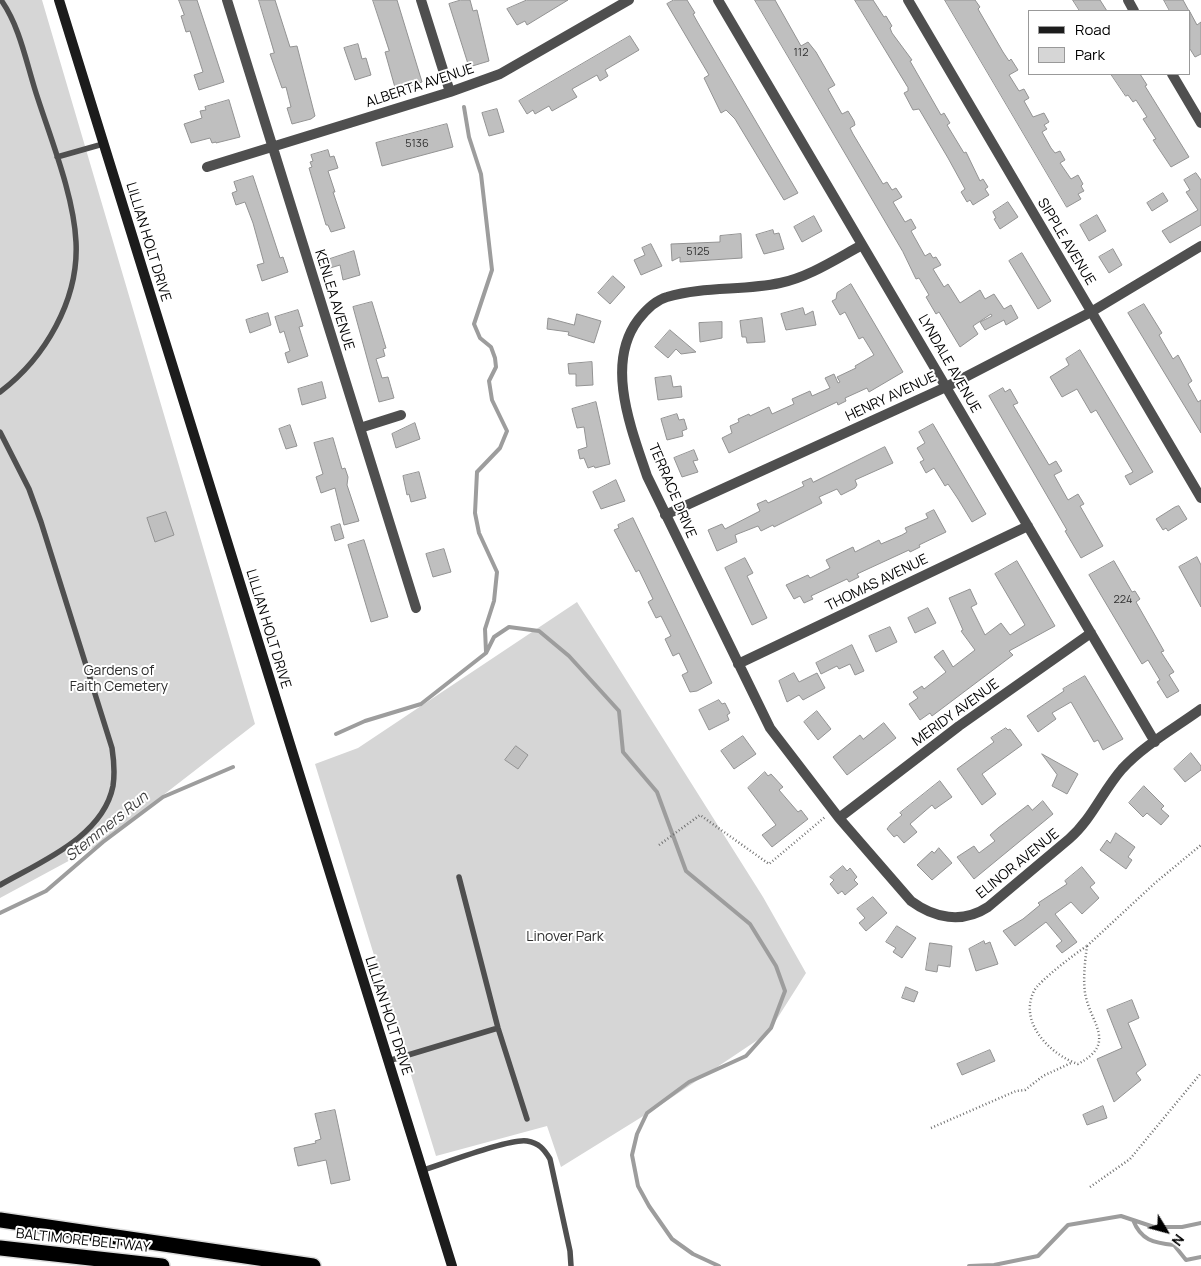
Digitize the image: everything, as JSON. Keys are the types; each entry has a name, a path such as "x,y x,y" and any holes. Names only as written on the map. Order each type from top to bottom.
{"highway":[{"path":"0,1220 313,1266"},
{"name":"BALTIMORE BELTWAY","path":"0,1248 162,1266"}],"main road":[{"name":"LILLIAN HOLT DRIVE","path":"58,0 452,1266"}],"street":[{"name":"KENLEA AVENUE","path":"227,0 416,608"},
{"path":"421,0 450,92"},
{"name":"ALBERTA AVENUE","path":"207,167 450,92 500,74 629,0"},
{"name":"LYNDALE AVENUE","path":"718,0 1155,742"},
{"name":"SIPPLE AVENUE","path":"908,0 1201,498"},
{"path":"1173,75 1201,123"},
{"name":"TERRACE DRIVE","path":"836,814 770,728 665,516 647,476 633,436 626,404 622,360 627,335 648,309 664,297 693,292 781,283 814,270 862,245"},
{"name":"HENRY AVENUE","path":"665,516 946,387 1091,312 1201,246"},
{"path":"360,428 401,415"},
{"name":"THOMAS AVENUE","path":"738,664 1028,526"},
{"name":"MERIDY AVENUE","path":"836,814 1091,633"},
{"name":"ELINOR AVENUE","path":"836,814 911,901 925,911 940,916 950,918 970,916 988,908 1083,828 1121,770 1138,752 1201,709"}],"lane":[{"path":"0,392 13,382 41,352 54,330 75,271 76,243 73,219 57,157 15,27 1,0"},
{"path":"57,157 103,144"},
{"path":"0,432 28,489 55,565 112,748 115,770 112,788 106,805 87,831 65,848 0,885"},
{"path":"459,876 498,1028 527,1119"},
{"path":"388,1061 498,1028"},
{"path":"423,1170 516,1140 537,1144 543,1148 550,1159 570,1251 571,1266"}],"path":[{"path":"659,845 700,816 769,864 836,814"},
{"path":"1086,946 1086,994 1096,1019 1098,1049 1090,1058 1078,1064 1055,1054 1034,1028 1031,1016 1034,989 1073,954 1086,946 1201,844"},
{"path":"931,1128 1016,1091 1025,1090 1043,1076 1072,1062"},
{"path":"1090,1186 1130,1159 1201,1073"}],"green space":[{"name":"Gardens of Faith Cemetery","path":"0,0 42,0 255,724 100,844 0,898"},
{"name":"Linover Park","path":"577,602 763,897 806,973 768,1033 653,1110 561,1167 547,1126 436,1156 315,764 358,748"}],"building":[{"path":"179,0 197,0 224,82 199,90 194,75 203,72 190,31 186,32 181,16 184,15"},
{"path":"259,0 275,0 290,47 297,46 315,116 311,119 292,124 287,108 291,107 286,87 282,88 270,54 274,53"},
{"path":"373,0 397,0 422,82 396,91 385,52 389,51"},
{"path":"461,0 470,0 473,11 477,10 489,61 469,67 449,4"},
{"path":"527,0 568,0 527,25 525,21 517,25 507,9"},
{"path":"674,0 687,0 695,13 693,14 698,23 798,193 784,200 735,119 726,110 721,113 704,78 709,75 667,4"},
{"path":"755,0 775,0 801,46 808,42 816,52 835,85 828,89 842,114 848,111 854,121 855,125 850,128 853,134 883,184 887,182 892,190 896,188 902,197 893,202 905,222 911,219 916,228 911,231 925,256 930,253 933,258 936,257 941,265 933,269 944,287 948,284 960,303 980,290 985,299 994,294 1004,309 1011,305 1018,318 1006,325 1004,320 985,330 980,322 992,316 991,314 973,326 978,334 960,347 939,312 936,314 926,297 929,295 919,278 916,279 903,252"},
{"path":"855,0 873,0 884,17 886,16 892,26 890,28 892,33 912,60 910,61 941,115 944,113 950,123 947,125 964,153 966,152 980,181 983,179 988,187 985,189 989,195 973,205 970,200 967,202 961,192 965,189 948,158 919,109 913,110 904,93 908,91 908,88"},
{"path":"945,0 975,0 980,7 978,9 1003,52 1009,61 1011,59 1018,70 1009,75 1019,91 1024,89 1029,98 1024,101 1033,117 1044,113 1049,122 1044,125 1047,129 1042,132 1051,148 1055,153 1060,151 1065,160 1060,163 1071,179 1078,175 1083,184 1081,186 1084,191 1078,194 1081,199 1067,207"},
{"path":"1073,0 1100,0 1106,10 1079,10"},
{"path":"1164,0 1183,0 1188,10 1169,10"},
{"path":"1191,14 1197,25 1201,22 1201,54 1195,57 1191,51"},
{"path":"630,36 639,50 605,70 608,76 600,81 597,75 572,89 577,97 552,111 549,106 535,114 533,110 527,114 519,101"},
{"path":"358,44 362,59 366,58 371,75 355,80 344,48"},
{"path":"1112,75 1141,75 1147,85 1145,86 1189,157 1171,167 1153,140 1156,139 1143,119 1147,117 1136,100 1133,102 1128,95 1126,96"},
{"path":"229,100 240,137 216,143 212,143 210,138 191,143 184,124 202,118 200,111 206,110 205,107"},
{"path":"497,109 504,132 489,136 482,113"},
{"path":"447,124 453,147 382,166 376,143"},
{"path":"328,150 330,157 334,156 338,168 328,171 345,228 331,232 328,225 326,225 309,168 312,167 310,162 313,161 311,155"},
{"path":"1196,173 1201,180 1201,225 1170,243 1162,231 1198,210 1186,192 1190,190 1184,180"},
{"path":"253,176 280,258 283,257 288,272 262,281 257,265 264,263 253,223 245,202 236,205 232,193 237,191 234,182"},
{"path":"1163,193 1168,201 1152,211 1147,203"},
{"path":"1008,202 1018,217 1000,229 994,219 996,218 993,212"},
{"path":"1097,215 1106,231 1089,241 1080,225"},
{"path":"814,216 822,231 802,242 794,227"},
{"path":"773,230 774,234 779,233 784,249 764,254 756,235"},
{"path":"741,234 742,258 680,262 680,257 672,261 671,244 720,242 720,236"},
{"path":"651,244 662,266 641,275 634,260 645,255 642,248"},
{"path":"1113,249 1122,265 1109,273 1099,257"},
{"path":"354,251 360,275 343,280 340,265 330,268 327,260"},
{"path":"1022,253 1051,301 1038,309 1009,261"},
{"path":"613,276 625,287 610,304 598,293"},
{"path":"851,284 903,372 869,392 867,388 845,398 846,401 838,405 837,402 729,453 722,438 732,433 730,426 739,422 738,419 749,414 750,416 769,407 772,414 794,404 792,399 810,391 812,396 830,388 825,378 834,374 838,383 840,382 837,377 856,368 855,366 874,355 863,337 859,339 845,312 840,315 832,301 836,299 837,293"},
{"path":"372,302 386,348 383,349 385,356 376,359 382,378 388,377 394,398 379,402 353,307"},
{"path":"1144,304 1162,333 1159,335 1173,359 1178,355 1192,381 1188,384 1198,402 1201,400 1201,433 1128,313"},
{"path":"803,308 805,315 813,311 816,325 786,330 781,314"},
{"path":"298,310 303,326 299,327 308,356 288,363 285,353 290,351 284,331 280,333 275,317"},
{"path":"268,313 271,325 250,333 246,320"},
{"path":"577,314 601,321 594,343 568,335 569,332 547,329 548,318 574,325"},
{"path":"762,318 765,342 747,343 746,337 742,337 740,321"},
{"path":"722,322 722,338 700,342 699,323"},
{"path":"670,330 696,352 681,354 676,349 668,358 655,347"},
{"path":"1080,350 1153,472 1130,485 1125,476 1133,472 1096,410 1091,413 1077,389 1062,397 1050,377 1069,365 1066,359"},
{"path":"592,362 593,385 576,386 576,374 569,374 568,364"},
{"path":"671,376 673,387 681,386 682,397 658,400 655,378"},
{"path":"322,382 326,398 302,405 298,389"},
{"path":"1003,388 1005,392 1010,389 1018,403 1013,405 1049,465 1056,461 1062,471 1054,475 1068,500 1078,494 1084,504 1080,506 1103,546 1081,558 1065,531 1067,530 989,396"},
{"path":"596,402 610,464 588,468 584,458 580,459 578,450 587,447 584,427 577,428 572,409"},
{"path":"677,414 679,420 684,419 687,429 682,431 683,436 667,440 661,419"},
{"path":"415,423 420,439 396,448 392,434"},
{"path":"933,424 986,514 972,522 948,484 945,486 934,468 926,473 920,462 924,460 917,448 925,443 919,432"},
{"path":"290,425 297,446 286,449 279,429"},
{"path":"333,438 342,469 345,468 348,477 347,485 359,521 344,525 335,488 321,493 316,477 323,474 314,443"},
{"path":"885,447 893,463 855,480 857,485 855,488 841,495 837,489 819,497 822,503 774,527 773,525 761,531 758,526 735,535 737,542 717,551 708,530 722,524 725,529 760,511 757,504 766,500 768,503 804,486 802,482 811,478 813,482"},
{"path":"694,450 698,460 693,461 698,472 682,477 674,458"},
{"path":"419,472 426,498 411,502 409,494 407,495 403,476"},
{"path":"616,480 625,501 601,509 593,492"},
{"path":"1179,506 1187,519 1168,531 1166,528 1163,530 1156,519"},
{"path":"934,510 946,532 919,545 920,547 910,552 909,550 857,574 859,577 849,582 847,579 811,596 813,599 804,603 800,596 794,599 786,585 808,575 810,578 830,568 826,560 853,547 855,552 879,540 881,544 902,535 907,532 905,528 928,518 926,514"},
{"path":"166,512 174,535 155,542 147,518"},
{"path":"633,518 712,683 697,691 690,692 682,675 688,672 679,653 673,656 665,639 671,636 661,616 656,618 648,602 653,599 639,570 636,572 614,530 619,528 618,525"},
{"path":"340,524 344,538 335,541 331,527"},
{"path":"364,540 388,617 371,622 348,545"},
{"path":"444,549 451,572 433,577 426,554"},
{"path":"1197,557 1201,565 1201,607 1179,567"},
{"path":"745,558 753,573 747,576 767,618 752,625 725,568"},
{"path":"1017,561 1055,626 1009,651 1013,655 932,716 930,713 920,720 909,704 918,698 913,692 922,686 924,689 946,672 934,657 943,650 953,667 975,650 961,631 963,630 949,598 970,589 977,604 971,607 985,635 1001,623 1010,635 1025,625 995,574"},
{"path":"1114,561 1132,592 1135,591 1140,599 1136,602 1164,651 1161,652 1174,672 1169,675 1179,691 1167,698 1157,682 1160,680 1148,660 1142,664 1089,575"},
{"path":"928,608 936,623 915,633 908,618"},
{"path":"890,627 897,642 876,652 869,636"},
{"path":"852,645 864,671 855,675 850,664 839,669 837,666 821,674 816,663"},
{"path":"794,673 799,682 817,673 825,688 803,700 799,695 787,702 779,681"},
{"path":"1085,676 1123,739 1103,750 1098,740 1094,742 1071,702 1052,713 1056,719 1038,732 1027,716 1064,691 1063,689"},
{"path":"719,700 722,704 725,703 730,713 727,715 729,720 709,730 699,710"},
{"path":"817,711 831,729 818,740 804,722"},
{"path":"884,723 896,738 847,775 833,757 860,735 863,739"},
{"path":"1006,728 1010,729 1022,745 982,774 996,794 982,805 957,769 994,742 991,738"},
{"path":"743,736 756,754 734,769 721,751"},
{"path":"516,746 528,755 518,769 505,760"},
{"path":"1191,753 1201,766 1201,770 1185,782 1174,769"},
{"path":"1042,754 1078,774 1067,794 1052,786 1057,775"},
{"path":"765,772 768,776 771,774 783,787 779,790 798,812 801,810 808,819 772,847 762,835 776,825 748,788"},
{"path":"940,781 952,797 935,809 932,805 910,824 917,832 904,843 897,835 894,837 887,829 890,825 902,815 900,813"},
{"path":"1144,786 1164,806 1161,809 1169,816 1161,825 1147,813 1143,817 1129,803"},
{"path":"1043,801 1053,814 974,879 957,857 974,846 979,853 995,841 990,835 998,828 1028,805 1032,810"},
{"path":"1116,833 1135,847 1128,857 1132,860 1126,869 1100,850 1107,840 1110,843"},
{"path":"939,848 952,863 932,880 917,865 932,851 934,853"},
{"path":"843,866 847,871 850,868 857,877 854,880 858,884 845,895 842,891 838,894 830,884 834,880 830,877"},
{"path":"1082,867 1095,883 1090,887 1099,898 1082,914 1071,902 1055,914 1077,942 1062,953 1056,946 1062,941 1046,922 1015,946 1003,931 1023,919 1040,905 1038,903 1067,884 1065,881"},
{"path":"873,897 887,913 866,931 859,923 865,918 857,909"},
{"path":"897,926 916,938 902,958 893,952 896,948 886,942"},
{"path":"984,941 985,944 990,942 998,964 976,971 969,949"},
{"path":"930,943 952,946 950,967 938,965 937,972 926,970"},
{"path":"906,987 918,992 914,1002 902,998"},
{"path":"1132,1000 1139,1018 1128,1023 1146,1065 1136,1073 1141,1080 1114,1102 1097,1059 1122,1048 1107,1010"},
{"path":"990,1050 995,1061 962,1075 957,1064"},
{"path":"1103,1106 1107,1118 1087,1125 1083,1115"},
{"path":"335,1110 350,1180 331,1184 326,1160 298,1166 294,1148 316,1143 315,1141 321,1139 315,1114"}],"waterway":[{"path":"464,107 469,137 481,174 492,270 474,324 480,338 491,347 495,358 496,367 489,381 492,400 507,431 500,448 477,472 475,513 479,533 497,572 494,601 485,629 486,652"},
{"name":"Stemmers Run","path":"336,734 365,721 421,704 486,653 494,637 509,627 539,631 569,656 619,711 623,752 657,792 686,871 750,924 776,966 785,991 771,1028 746,1056 689,1082 647,1113 637,1134 632,1155 638,1186 649,1206 672,1239 693,1254 719,1266"},
{"name":"Stemmers Run","path":"0,913 46,891 103,842 163,797 233,767"},
{"name":"Stemmers Run","path":"969,1266 994,1265 1038,1256 1068,1225 1121,1216 1154,1227 1182,1227 1201,1223"},
{"path":"1133,1220 1144,1236 1160,1243 1174,1245 1186,1260 1201,1257"}]}
